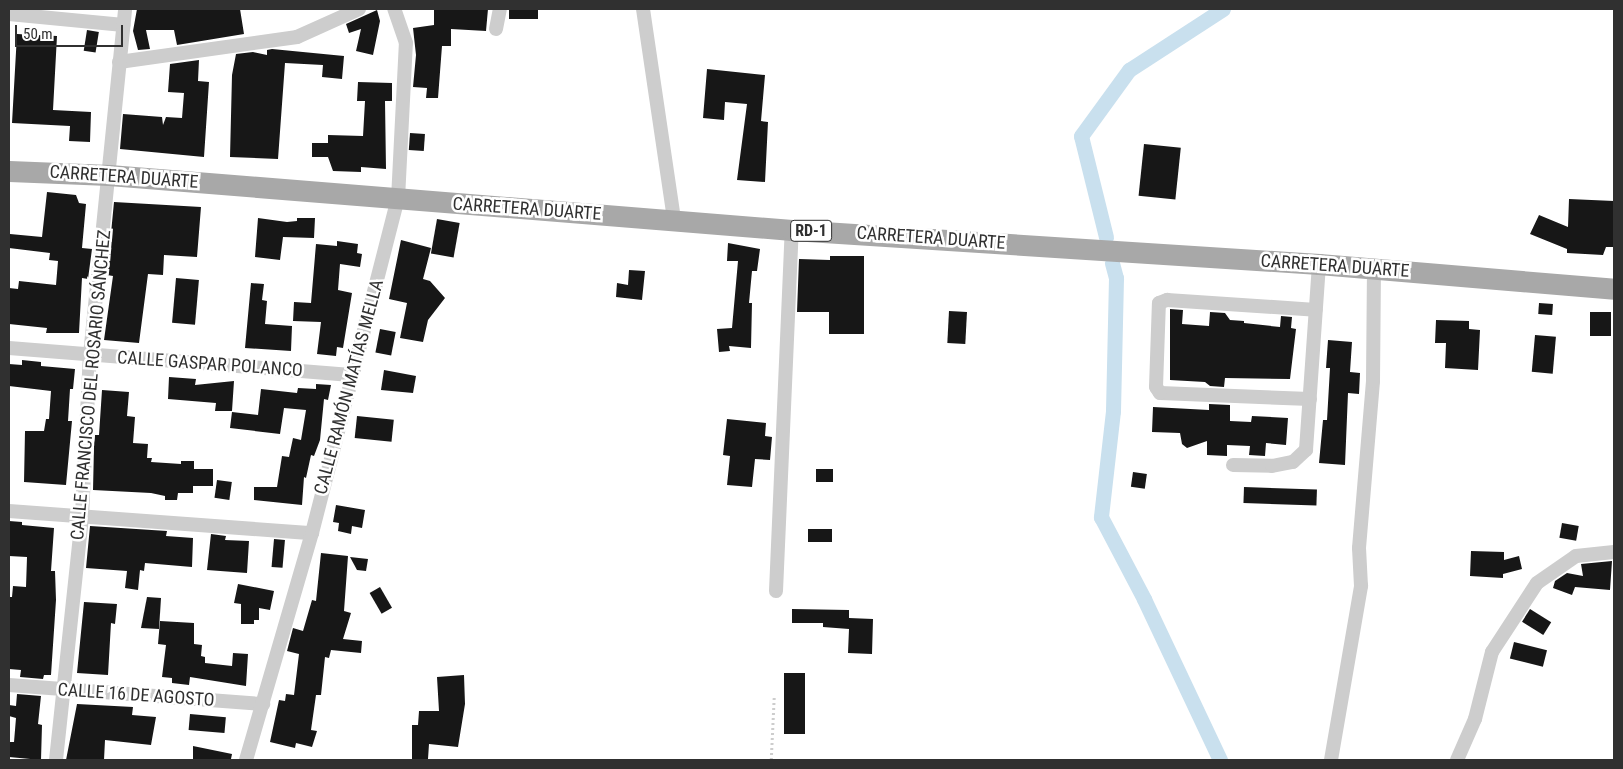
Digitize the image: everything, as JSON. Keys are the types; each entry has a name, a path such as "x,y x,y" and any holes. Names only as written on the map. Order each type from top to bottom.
{"main road":[{"name":"CARRETERA DUARTE","path":"9,171 110,175 792,230 1319,264 1614,289"}],"street":[{"name":"CALLE FRANCISCO DEL ROSARIO SÁNCHEZ","path":"56,760 82,516 90,355 110,175 125,9"},
{"path":"119,62 297,37 359,9"},
{"name":"CALLE RAMÓN MATÍAS MELLA","path":"246,760 312,533 351,375 398,199 406,43 394,9"},
{"path":"496,29 500,9"},
{"path":"642,9 674,220"},
{"path":"9,14 123,25"},
{"path":"776,591 792,230"},
{"path":"1233,465 1272,466 1293,462 1306,450 1319,264"},
{"path":"1331,760 1361,586 1359,548 1373,381 1374,269"},
{"path":"1310,399 1160,393 1156,387 1159,303 1167,300 1316,310"},
{"name":"CALLE GASPAR POLANCO","path":"9,348 351,375"},
{"path":"9,511 312,533"},
{"path":"1457,760 1474,719 1492,652 1537,583 1576,556 1614,552"},
{"name":"CALLE 16 DE AGOSTO","path":"9,685 263,704"}],"path":[{"path":"771,760 774,696"}],"building":[{"path":"137,9 240,9 244,34 177,45 174,30 146,30 150,49 138,50 133,31"},
{"path":"434,9 488,9 486,31 451,29 451,46 442,46 438,98 426,98 427,88 413,87 416,55 413,28 434,25"},
{"path":"509,9 538,9 538,19 509,19"},
{"path":"377,10 380,21 373,55 356,51 361,29 349,33 346,24"},
{"path":"87,30 99,32 96,53 84,51"},
{"path":"17,34 57,36 53,110 91,112 90,142 69,141 70,126 12,123"},
{"path":"267,50 344,56 342,79 322,77 323,65 285,63 278,159 230,157 232,75 236,54 253,52 267,55"},
{"path":"199,60 198,81 209,82 204,157 120,149 123,114 162,117 163,125 166,117 182,118 184,93 168,92 170,64"},
{"path":"707,69 765,75 761,121 768,122 765,182 737,180 747,104 725,102 724,120 703,118"},
{"path":"358,82 392,83 392,101 385,101 386,169 361,167 361,172 333,171 328,157 312,157 312,143 328,143 328,135 363,136 365,101 357,101"},
{"path":"410,133 425,134 424,151 409,150"},
{"path":"1144,144 1181,148 1175,200 1139,196"},
{"path":"47,192 76,195 79,203 86,204 82,248 92,249 88,279 82,278 79,333 46,333 47,328 9,324 9,288 18,289 19,281 56,285 58,261 49,260 50,253 9,248 10,234 42,237"},
{"path":"1569,199 1614,201 1614,247 1606,247 1603,255 1567,253 1567,249 1530,234 1539,215 1568,227"},
{"path":"114,202 201,207 197,257 164,255 163,275 148,274 139,343 104,340 113,276 107,275"},
{"path":"258,218 287,222 297,221 297,218 315,218 314,238 283,237 280,260 255,257"},
{"path":"437,219 460,223 454,257 431,253"},
{"path":"401,240 431,248 423,279 430,281 445,298 428,320 423,342 400,338 407,303 389,299"},
{"path":"337,241 358,244 357,253 362,254 360,267 340,264 338,290 352,293 343,348 337,347 336,356 317,354 321,322 293,321 294,302 311,303 316,244 337,246"},
{"path":"728,243 760,249 757,271 752,271 749,303 752,303 751,348 729,346 730,351 719,352 717,329 732,328 738,261 727,261"},
{"path":"830,256 864,256 864,334 829,334 829,312 797,312 799,259 830,260"},
{"path":"629,270 645,271 642,300 616,297 617,283 628,285"},
{"path":"176,278 199,280 195,325 172,323"},
{"path":"251,283 264,284 262,300 267,301 265,324 292,326 291,351 245,348"},
{"path":"1539,303 1553,304 1552,315 1538,314"},
{"path":"1170,309 1183,310 1182,324 1209,326 1210,312 1225,313 1230,320 1244,321 1244,323 1280,327 1281,316 1292,317 1291,328 1296,329 1290,379 1225,378 1224,387 1210,386 1205,382 1170,380"},
{"path":"949,311 967,312 965,344 947,343"},
{"path":"1590,312 1611,312 1611,336 1590,336"},
{"path":"1436,320 1469,321 1469,329 1480,330 1478,370 1445,368 1446,343 1435,343"},
{"path":"380,329 396,332 391,356 375,353"},
{"path":"1535,335 1556,337 1553,374 1532,372"},
{"path":"1328,340 1352,342 1350,372 1360,373 1359,394 1348,393 1345,465 1319,463 1323,420 1327,420 1330,368 1326,368"},
{"path":"22,360 41,362 41,366 75,369 73,389 70,389 68,421 72,421 66,485 24,482 25,431 44,431 46,419 49,419 51,391 9,386 9,364 22,365"},
{"path":"384,370 416,376 413,393 381,390"},
{"path":"169,377 196,379 195,385 234,381 232,411 215,411 216,403 168,399"},
{"path":"316,384 331,385 328,400 324,399 320,440 314,456 311,455 306,478 304,477 302,505 254,500 254,487 277,487 282,456 289,457 293,438 301,440 306,410 284,408 280,434 230,428 232,412 258,415 261,389 297,393 298,388 316,389"},
{"path":"102,390 129,392 127,416 135,417 133,443 148,444 147,458 152,458 151,462 181,464 181,461 194,461 194,469 213,469 213,486 193,486 193,493 178,493 177,500 165,500 165,496 151,493 93,490 94,446 95,435 99,435"},
{"path":"1209,404 1230,405 1230,421 1251,422 1252,416 1288,418 1286,445 1266,443 1265,456 1249,455 1250,446 1227,445 1227,456 1207,455 1207,441 1187,448 1182,444 1180,433 1152,432 1153,407 1209,410"},
{"path":"357,416 394,420 391,442 355,438"},
{"path":"727,419 766,423 765,436 772,437 770,460 755,459 752,487 727,485 730,456 723,455"},
{"path":"816,469 833,469 833,482 816,482"},
{"path":"1133,472 1147,474 1145,489 1131,487"},
{"path":"217,480 232,482 229,500 214,498"},
{"path":"1244,487 1317,490 1316,506 1243,503"},
{"path":"336,505 365,510 362,528 352,526 351,534 338,531 339,523 333,522"},
{"path":"9,521 22,522 22,525 54,528 51,571 55,571 56,600 51,675 44,675 43,679 20,677 21,670 9,669 9,597 12,597 13,586 26,587 27,557 9,556"},
{"path":"1562,523 1579,526 1576,541 1559,538"},
{"path":"90,526 167,531 166,536 193,538 192,567 145,563 144,571 140,570 138,590 125,588 127,571 86,568"},
{"path":"808,529 832,529 832,542 808,542"},
{"path":"211,534 226,536 225,540 249,541 247,573 207,570"},
{"path":"274,539 285,540 283,568 272,567"},
{"path":"1471,551 1504,552 1504,560 1519,556 1522,569 1503,574 1503,578 1470,576"},
{"path":"321,553 348,556 344,611 351,613 343,639 362,641 361,653 331,650 329,658 325,657 321,695 316,695 311,730 317,731 312,747 296,743 295,748 270,742 279,700 285,701 286,694 294,695 299,654 287,651 293,628 303,631 312,600 316,601"},
{"path":"350,557 368,559 366,571 357,570"},
{"path":"1612,561 1610,590 1575,587 1572,595 1553,588 1555,581 1567,573 1583,576 1581,564"},
{"path":"238,584 274,591 270,610 259,608 259,620 254,620 254,624 241,624 241,604 234,603"},
{"path":"380,587 392,608 382,614 370,593"},
{"path":"147,597 161,598 159,629 141,628"},
{"path":"84,602 117,604 115,624 111,623 108,675 77,673"},
{"path":"792,609 849,610 849,618 873,619 872,654 848,653 849,629 823,627 823,623 792,623"},
{"path":"1530,609 1551,622 1543,635 1522,622"},
{"path":"160,621 194,623 194,644 202,645 201,656 205,657 205,663 232,666 233,653 248,654 246,686 190,677 189,685 172,683 172,678 162,677 166,645 158,644"},
{"path":"1514,642 1547,650 1543,667 1510,658"},
{"path":"784,673 805,673 805,734 784,734"},
{"path":"464,675 465,704 458,747 429,744 428,759 412,759 412,725 418,725 419,711 439,711 437,677"},
{"path":"17,694 41,696 38,724 42,725 41,760 9,757 9,742 14,742 16,718 9,716 9,705 16,706"},
{"path":"77,704 133,707 132,715 156,717 151,745 105,740 104,760 66,760"},
{"path":"190,714 226,717 224,733 189,730"},
{"path":"193,746 232,754 231,759 193,760"}],"waterway":[{"path":"1106,237 1081,136 1129,70 1223,9"},
{"path":"1112,263 1116,278 1113,411 1101,517 1144,599 1220,760"}]}
